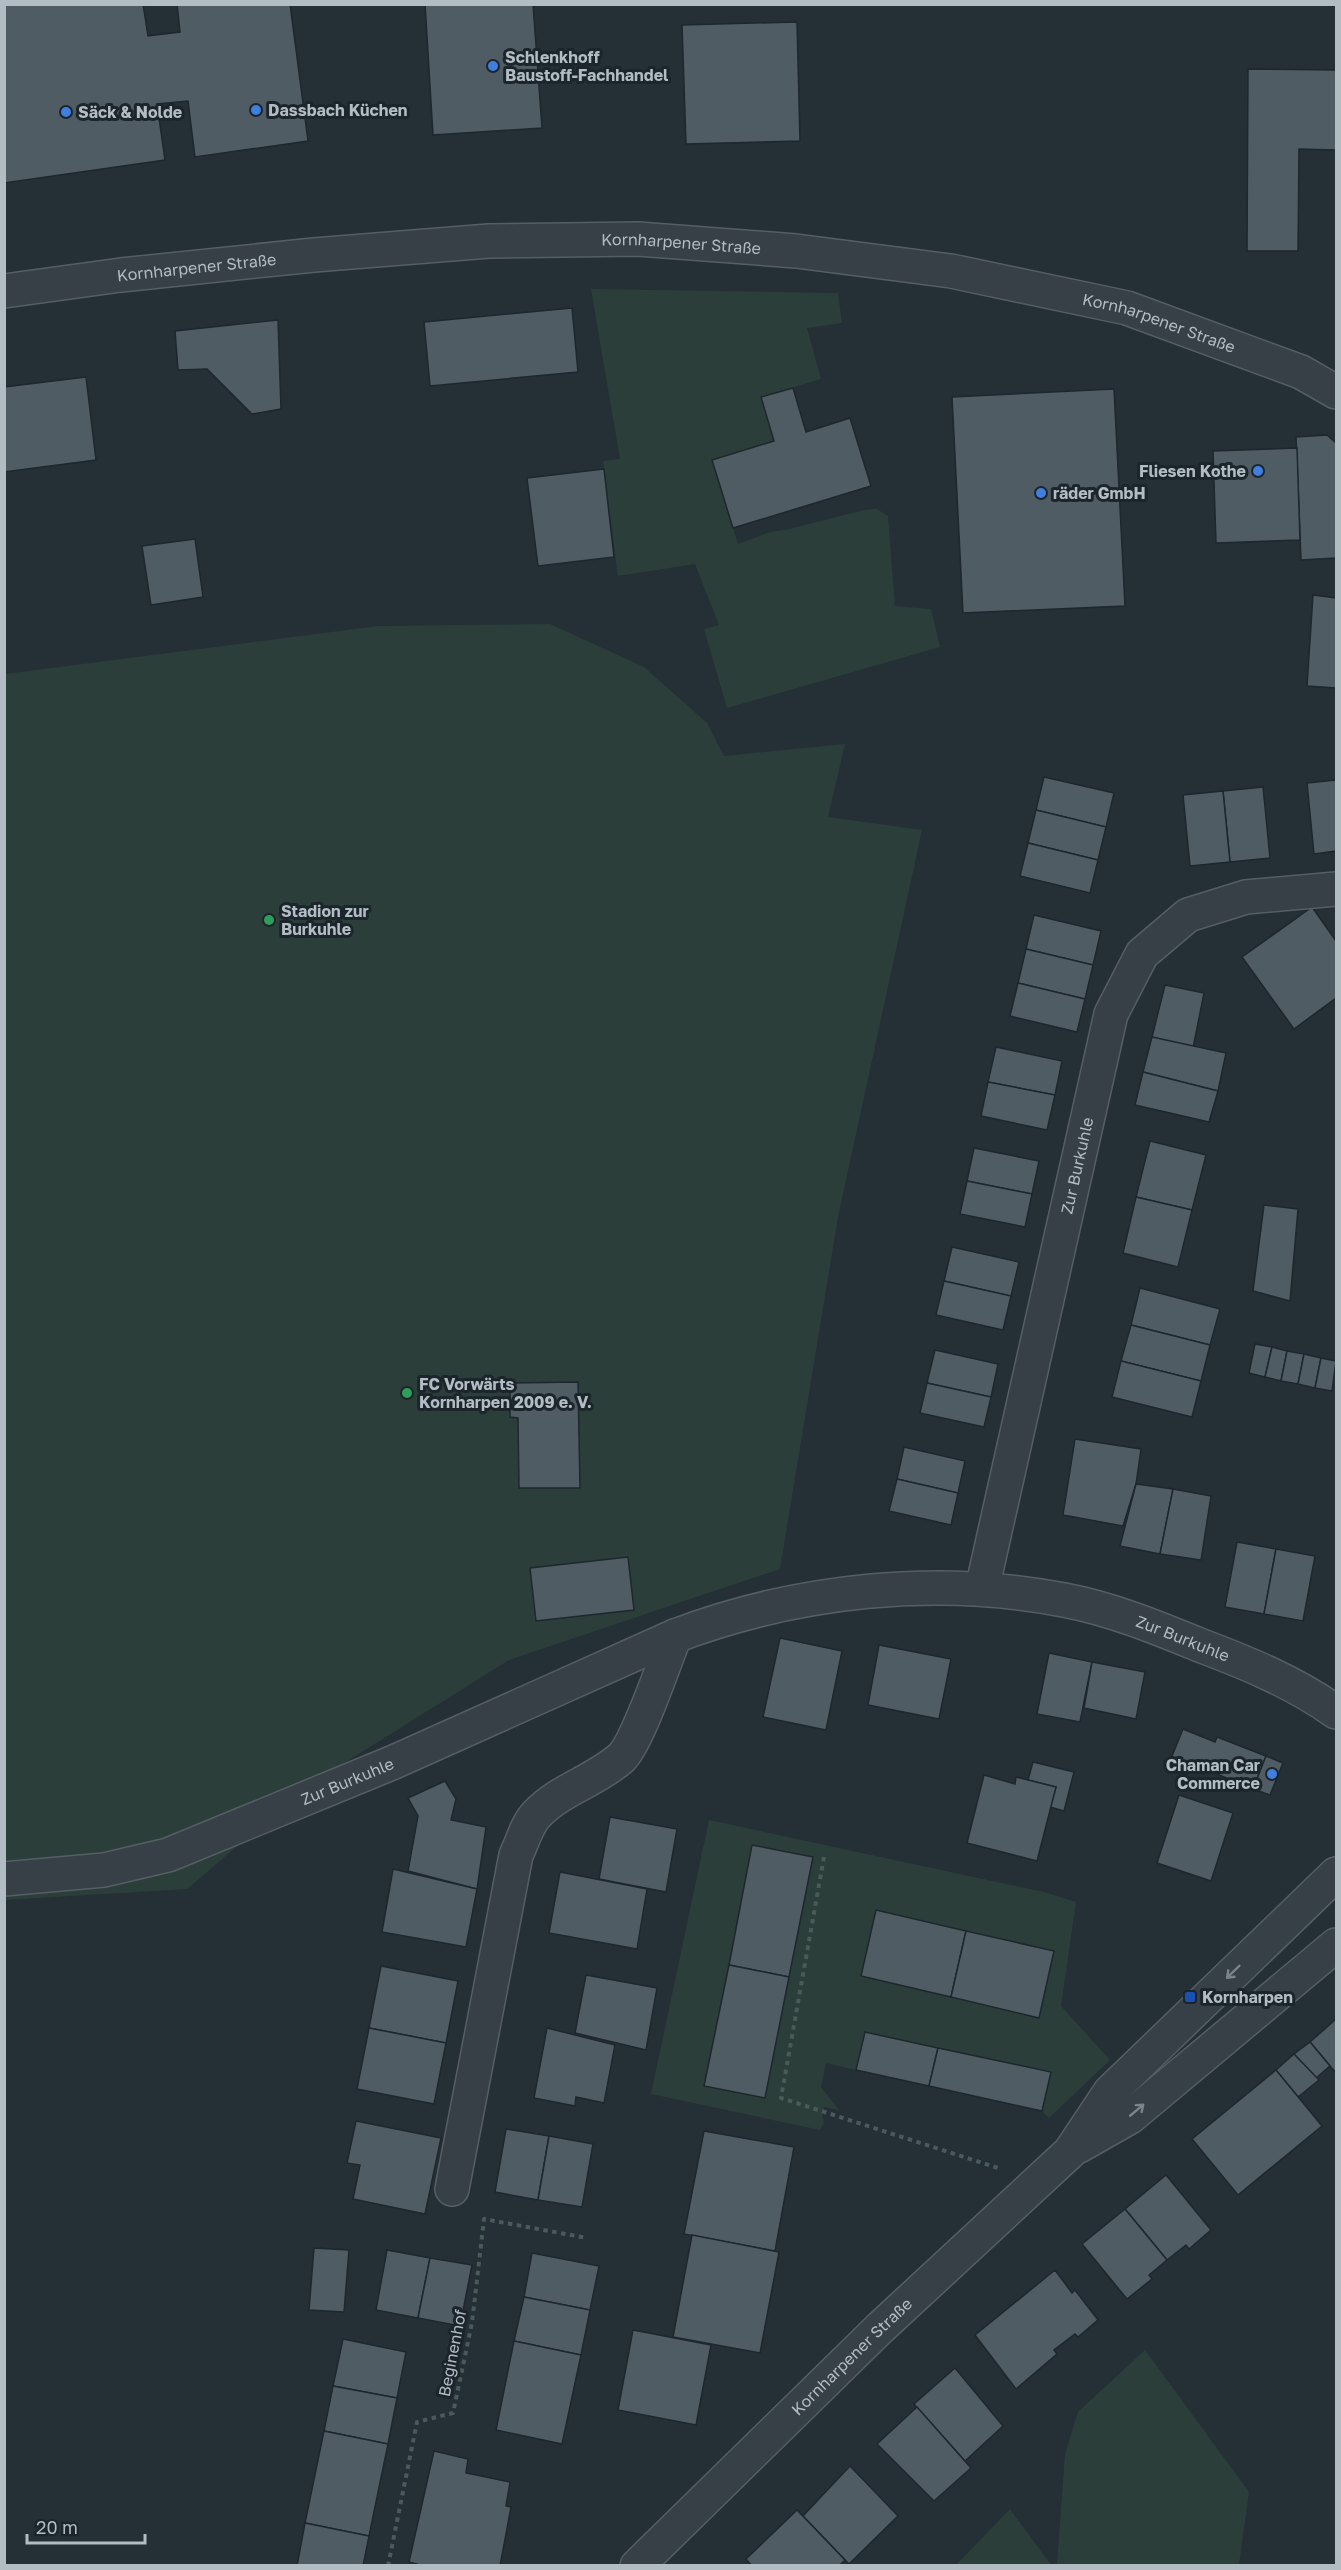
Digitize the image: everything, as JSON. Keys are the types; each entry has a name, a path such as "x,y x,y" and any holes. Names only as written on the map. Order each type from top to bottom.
{"street":[{"name":"Kornharpener Straße","path":"4,291 122,275 360,251 489,241 649,240 796,251 951,271 1127,308 1301,372 1336,392"},
{"name":"Zur Burkuhle","path":"982,1589 1112,1014 1142,954 1188,915 1246,897 1336,889"},
{"name":"Zur Burkuhle","path":"4,1879 104,1870 168,1855 394,1762 675,1636 722,1618 769,1605 875,1590 982,1589 1065,1600 1146,1623 1259,1667 1317,1698 1336,1712"},
{"path":"452,2189 516,1855 535,1816 562,1793 599,1775 623,1756 642,1718 675,1636"},
{"name":"Kornharpener Straße","path":"1070,2152 1110,2092 1336,1874"},
{"path":"1301,1906 1336,1945"},
{"path":"1263,1943 1297,1978"},
{"name":"Kornharpener Straße","path":"637,2565 879,2329 1070,2152 1130,2117 1336,1945"},
{"path":"1206,1999 1234,2030"}],"path":[{"path":"824,1857 781,2098 1039,2181"},
{"name":"Beginenhof","path":"388,2565 417,2422 453,2413 472,2323 484,2219 587,2238"}],"green space":[{"path":"591,289 838,293 842,323 807,328 821,379 761,397 774,441 712,460 738,544 774,531 864,510 877,509 888,516 895,606 931,609 940,647 727,708 704,629 719,625 695,564 618,576 603,461 620,459"},
{"name":"FC Vorwärts Kornharpen 2009 e. V.","path":"550,624 644,667 707,723 724,756 845,744 828,817 922,830 838,1217 780,1569 509,1660 309,1785 187,1889 5,1900 5,674 378,626"},
{"path":"709,1820 1044,1892 1076,1902 1061,2006 1110,2060 1049,2118 1042,2111 1050,2072 865,2032 856,2070 826,2063 821,2087 839,2110 824,2107 822,2116 824,2122 820,2130 651,2094"},
{"path":"1145,2350 1249,2492 1239,2565 1057,2565 1065,2454 1078,2412"},
{"path":"1010,2509 1051,2565 956,2565"}],"building":[{"path":"4,4 143,4 148,36 180,32 177,4 290,4 308,141 195,157 188,101 157,104 165,160 4,183"},
{"path":"425,4 533,4 542,128 433,135"},
{"path":"797,22 800,141 686,144 682,25"},
{"path":"1248,69 1336,70 1336,150 1299,149 1298,251 1247,251"},
{"path":"572,308 578,372 430,386 424,322"},
{"path":"278,320 281,409 252,414 207,369 178,370 175,331"},
{"path":"86,377 96,460 4,472 4,387"},
{"path":"793,388 806,432 850,418 871,486 733,528 712,460 774,441 761,397"},
{"path":"1114,389 1125,606 963,613 952,397"},
{"path":"1327,435 1336,443 1336,558 1301,560 1296,437"},
{"path":"1297,448 1300,540 1216,543 1213,451"},
{"path":"604,469 614,557 538,566 527,478"},
{"path":"195,539 203,597 151,605 142,546"},
{"path":"1313,595 1336,598 1336,688 1307,686"},
{"path":"1044,777 1114,793 1106,827 1036,810"},
{"path":"1336,780 1336,851 1314,854 1307,783"},
{"path":"1263,787 1270,858 1230,862 1223,791"},
{"path":"1223,791 1230,862 1190,866 1183,795"},
{"path":"1036,810 1106,827 1098,860 1028,843"},
{"path":"1028,843 1098,860 1090,893 1020,876"},
{"path":"1312,907 1336,941 1336,998 1294,1029 1242,957"},
{"path":"1034,915 1101,931 1093,965 1026,949"},
{"path":"1026,949 1093,965 1085,999 1018,983"},
{"path":"1018,983 1085,999 1077,1032 1010,1016"},
{"path":"1165,985 1204,993 1193,1048 1152,1037"},
{"path":"1152,1037 1226,1053 1218,1091 1143,1072"},
{"path":"996,1047 1062,1061 1055,1095 988,1082"},
{"path":"1143,1072 1218,1091 1209,1122 1135,1105"},
{"path":"988,1082 1055,1095 1047,1130 981,1116"},
{"path":"1150,1141 1206,1155 1192,1210 1136,1197"},
{"path":"974,1148 1039,1161 1032,1194 967,1181"},
{"path":"967,1181 1032,1194 1025,1227 960,1214"},
{"path":"1136,1197 1192,1210 1178,1267 1123,1253"},
{"path":"1264,1205 1298,1209 1290,1301 1253,1291"},
{"path":"952,1247 1019,1262 1011,1296 944,1281"},
{"path":"944,1281 1011,1296 1003,1330 936,1315"},
{"path":"1140,1288 1220,1309 1210,1345 1131,1325"},
{"path":"1131,1325 1210,1345 1201,1381 1121,1361"},
{"path":"1255,1344 1272,1347 1265,1377 1249,1373"},
{"path":"1272,1347 1287,1351 1281,1381 1265,1377"},
{"path":"935,1350 998,1364 991,1397 927,1383"},
{"path":"1287,1351 1304,1354 1298,1384 1281,1381"},
{"path":"1304,1354 1321,1358 1315,1388 1298,1384"},
{"path":"1321,1358 1336,1361 1332,1391 1315,1388"},
{"path":"1121,1361 1201,1381 1192,1417 1112,1397"},
{"path":"578,1382 580,1488 519,1488 518,1418 510,1417 510,1383"},
{"path":"927,1383 991,1397 984,1427 920,1413"},
{"path":"1075,1439 1141,1449 1136,1484 1123,1526 1063,1515"},
{"path":"904,1447 965,1461 958,1493 897,1479"},
{"path":"897,1479 958,1493 951,1525 889,1511"},
{"path":"1136,1484 1173,1489 1160,1554 1120,1546"},
{"path":"1173,1489 1211,1496 1201,1560 1160,1554"},
{"path":"1237,1542 1276,1549 1264,1614 1225,1607"},
{"path":"1276,1549 1315,1556 1303,1621 1264,1614"},
{"path":"628,1557 634,1610 536,1621 530,1568"},
{"path":"780,1638 842,1651 826,1730 763,1717"},
{"path":"879,1645 951,1659 939,1719 868,1705"},
{"path":"1049,1653 1092,1662 1080,1722 1037,1714"},
{"path":"1092,1662 1145,1672 1136,1719 1084,1708"},
{"path":"1183,1729 1215,1742 1217,1737 1266,1756 1253,1789 1205,1769 1203,1774 1170,1761"},
{"path":"1266,1756 1283,1763 1270,1795 1253,1789"},
{"path":"1033,1762 1074,1772 1064,1811 1050,1807 1056,1787 1028,1780"},
{"path":"984,1775 1015,1784 1016,1777 1056,1787 1037,1861 967,1843"},
{"path":"445,1781 456,1799 451,1820 486,1827 477,1889 408,1871 418,1816 408,1798"},
{"path":"1179,1795 1233,1813 1211,1881 1157,1863"},
{"path":"610,1817 677,1829 666,1892 599,1879"},
{"path":"752,1845 813,1857 789,1977 729,1965"},
{"path":"393,1869 477,1889 466,1947 382,1932"},
{"path":"560,1872 647,1889 637,1949 549,1933"},
{"path":"876,1910 966,1931 951,1997 861,1976"},
{"path":"966,1931 1054,1951 1039,2018 951,1997"},
{"path":"729,1965 789,1977 765,2098 704,2086"},
{"path":"381,1966 458,1981 446,2043 369,2028"},
{"path":"586,1975 657,1988 646,2050 575,2033"},
{"path":"1336,2019 1336,2073 1310,2042"},
{"path":"369,2028 446,2043 434,2104 357,2089"},
{"path":"547,2028 615,2045 604,2103 576,2097 575,2106 534,2098"},
{"path":"865,2032 938,2048 929,2086 856,2070"},
{"path":"1310,2042 1330,2066 1316,2078 1294,2054"},
{"path":"938,2048 1051,2072 1042,2111 929,2086"},
{"path":"1294,2054 1319,2080 1298,2097 1276,2070"},
{"path":"1276,2070 1322,2126 1238,2195 1192,2139"},
{"path":"356,2121 441,2138 425,2214 353,2199 360,2165 347,2163"},
{"path":"506,2129 549,2136 538,2200 495,2192"},
{"path":"704,2131 794,2147 775,2251 684,2234"},
{"path":"549,2136 593,2144 582,2207 538,2200"},
{"path":"1166,2175 1211,2230 1189,2249 1186,2245 1167,2260 1125,2209"},
{"path":"1125,2209 1167,2260 1149,2275 1152,2279 1127,2299 1082,2244"},
{"path":"692,2235 779,2252 760,2353 673,2337"},
{"path":"314,2248 349,2250 344,2312 309,2310"},
{"path":"387,2250 430,2258 418,2318 376,2310"},
{"path":"532,2253 599,2266 590,2310 524,2297"},
{"path":"430,2258 472,2265 460,2326 418,2318"},
{"path":"1055,2270 1072,2293 1075,2290 1098,2320 1078,2337 1075,2334 1054,2350 1057,2354 1016,2389 975,2335"},
{"path":"524,2297 590,2310 581,2355 514,2341"},
{"path":"633,2330 711,2345 696,2425 618,2410"},
{"path":"343,2339 406,2352 397,2398 333,2386"},
{"path":"514,2341 581,2355 562,2444 496,2430"},
{"path":"955,2368 1003,2426 965,2461 914,2404"},
{"path":"333,2386 397,2398 388,2444 324,2431"},
{"path":"917,2407 971,2468 934,2501 877,2444"},
{"path":"324,2431 388,2444 369,2536 305,2523"},
{"path":"434,2451 468,2459 466,2473 510,2482 506,2506 511,2507 500,2566 424,2566 409,2562"},
{"path":"850,2466 898,2516 849,2564 803,2516"},
{"path":"797,2510 845,2560 839,2566 752,2566 746,2559"},
{"path":"305,2523 369,2536 363,2566 297,2566"}],"place":[{"name":"Schlenkhoff Baustoff-Fachhandel","path":"493,66"},
{"name":"Dassbach Küchen","path":"256,110"},
{"name":"Säck & Nolde","path":"66,112"},
{"name":"Fliesen Kothe","path":"1258,471"},
{"name":"räder GmbH","path":"1041,493"},
{"name":"Stadion zur Burkuhle","path":"269,920"},
{"name":"FC Vorwärts Kornharpen 2009 e. V.","path":"407,1393"},
{"name":"Chaman Car Commerce","path":"1272,1774"},
{"name":"Kornharpen","path":"1190,1997"}]}
